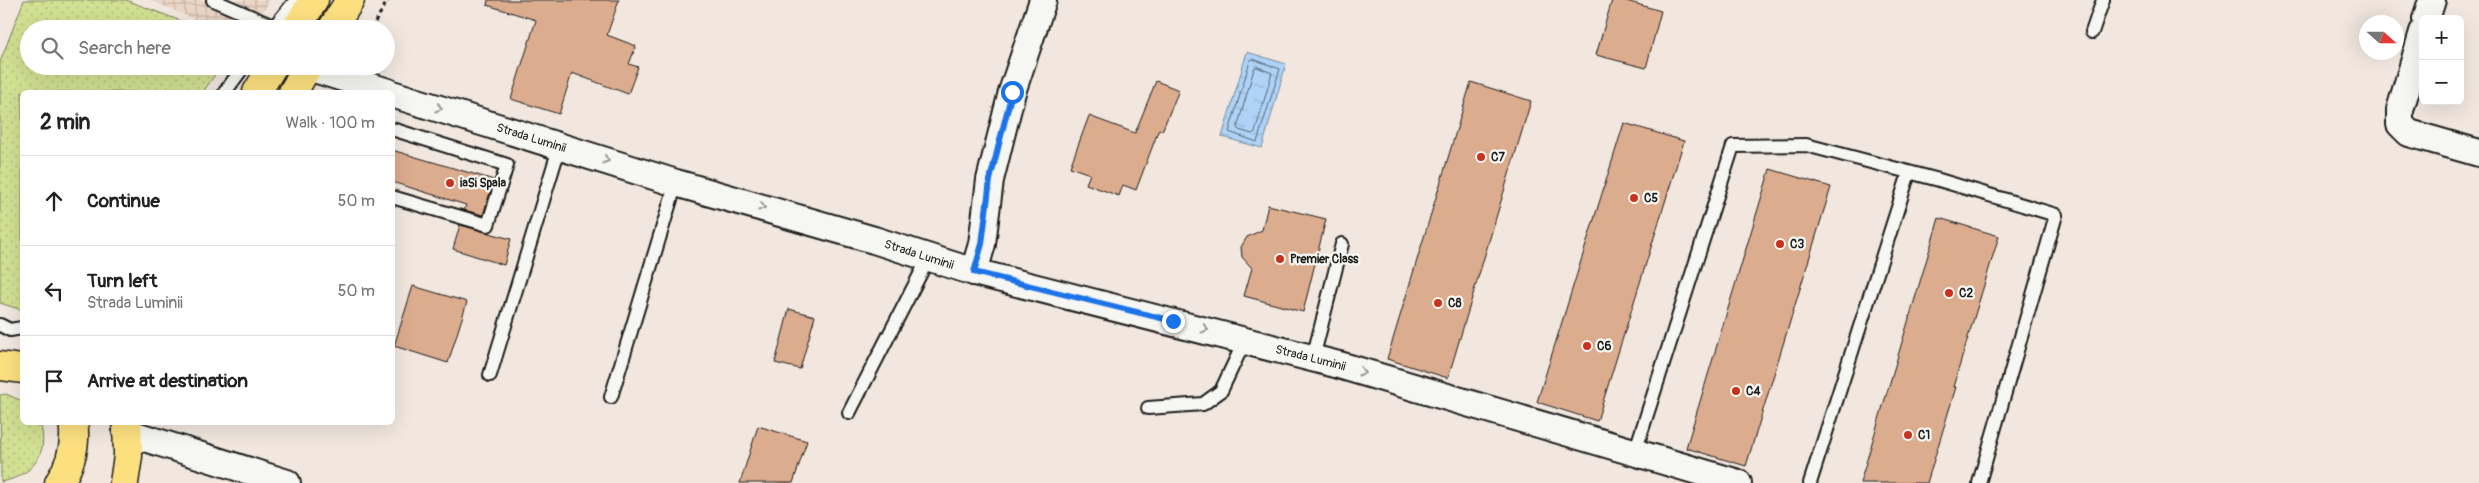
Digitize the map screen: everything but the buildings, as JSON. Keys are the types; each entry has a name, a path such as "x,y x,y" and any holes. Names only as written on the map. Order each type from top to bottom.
{"highway":[{"path":"290,20 314,0"},
{"path":"338,20 350,0"},
{"path":"257,90 267,75"},
{"path":"294,90 303,75"},
{"path":"0,366 20,369"},
{"path":"60,483 71,459 77,426"},
{"path":"124,483 128,456 126,427"}],"street":[{"path":"974,272 982,244 990,180 1012,92 1043,0"},
{"path":"2427,15 2432,0"},
{"path":"2419,46 2400,110 2400,124 2409,133 2479,153"},
{"name":"Strada Luminii","path":"334,75 376,90"},
{"name":"Strada Luminii","path":"395,96 974,272 1314,358 1738,483"},
{"path":"126,427 287,483"}],"lane":[{"path":"213,0 261,20"},
{"path":"285,20 296,0"},
{"path":"2092,32 2103,0"},
{"path":"226,90 237,75"},
{"path":"395,130 507,165 488,225 395,198"},
{"path":"490,375 560,145"},
{"path":"1635,452 1733,146 1806,145 2056,215 1979,483"},
{"path":"1810,483 1908,173"},
{"path":"611,396 676,182"},
{"path":"1314,358 1342,244"},
{"path":"849,413 929,257"},
{"path":"0,325 10,330 20,328"},
{"path":"1148,408 1202,404 1220,391 1245,340"}],"path":[{"path":"376,20 388,0"}],"shaded area":[{"path":"151,0 270,0 258,20 196,20"}],"green space":[{"path":"24,0 126,0 178,20 20,20 20,75 215,75 204,90 20,90 20,309 0,303 0,62"},
{"path":"6,394 20,400 20,425 40,425 42,434 40,454 36,462 22,475 1,482 0,395"}],"water":[{"path":"1247,52 1286,64 1262,148 1222,137"}],"place":[{"name":"C7","path":"1481,157"},
{"name":"iaSi Spala","path":"450,183"},
{"name":"C5","path":"1634,198"},
{"name":"C3","path":"1780,244"},
{"name":"Premier Class","path":"1280,259"},
{"name":"C2","path":"1949,293"},
{"name":"C8","path":"1438,303"},
{"name":"C6","path":"1587,346"},
{"name":"C4","path":"1736,391"},
{"name":"C1","path":"1908,435"}],"route":[{"path":"1012,92 990,180 982,244 974,272 1173,321"}]}
